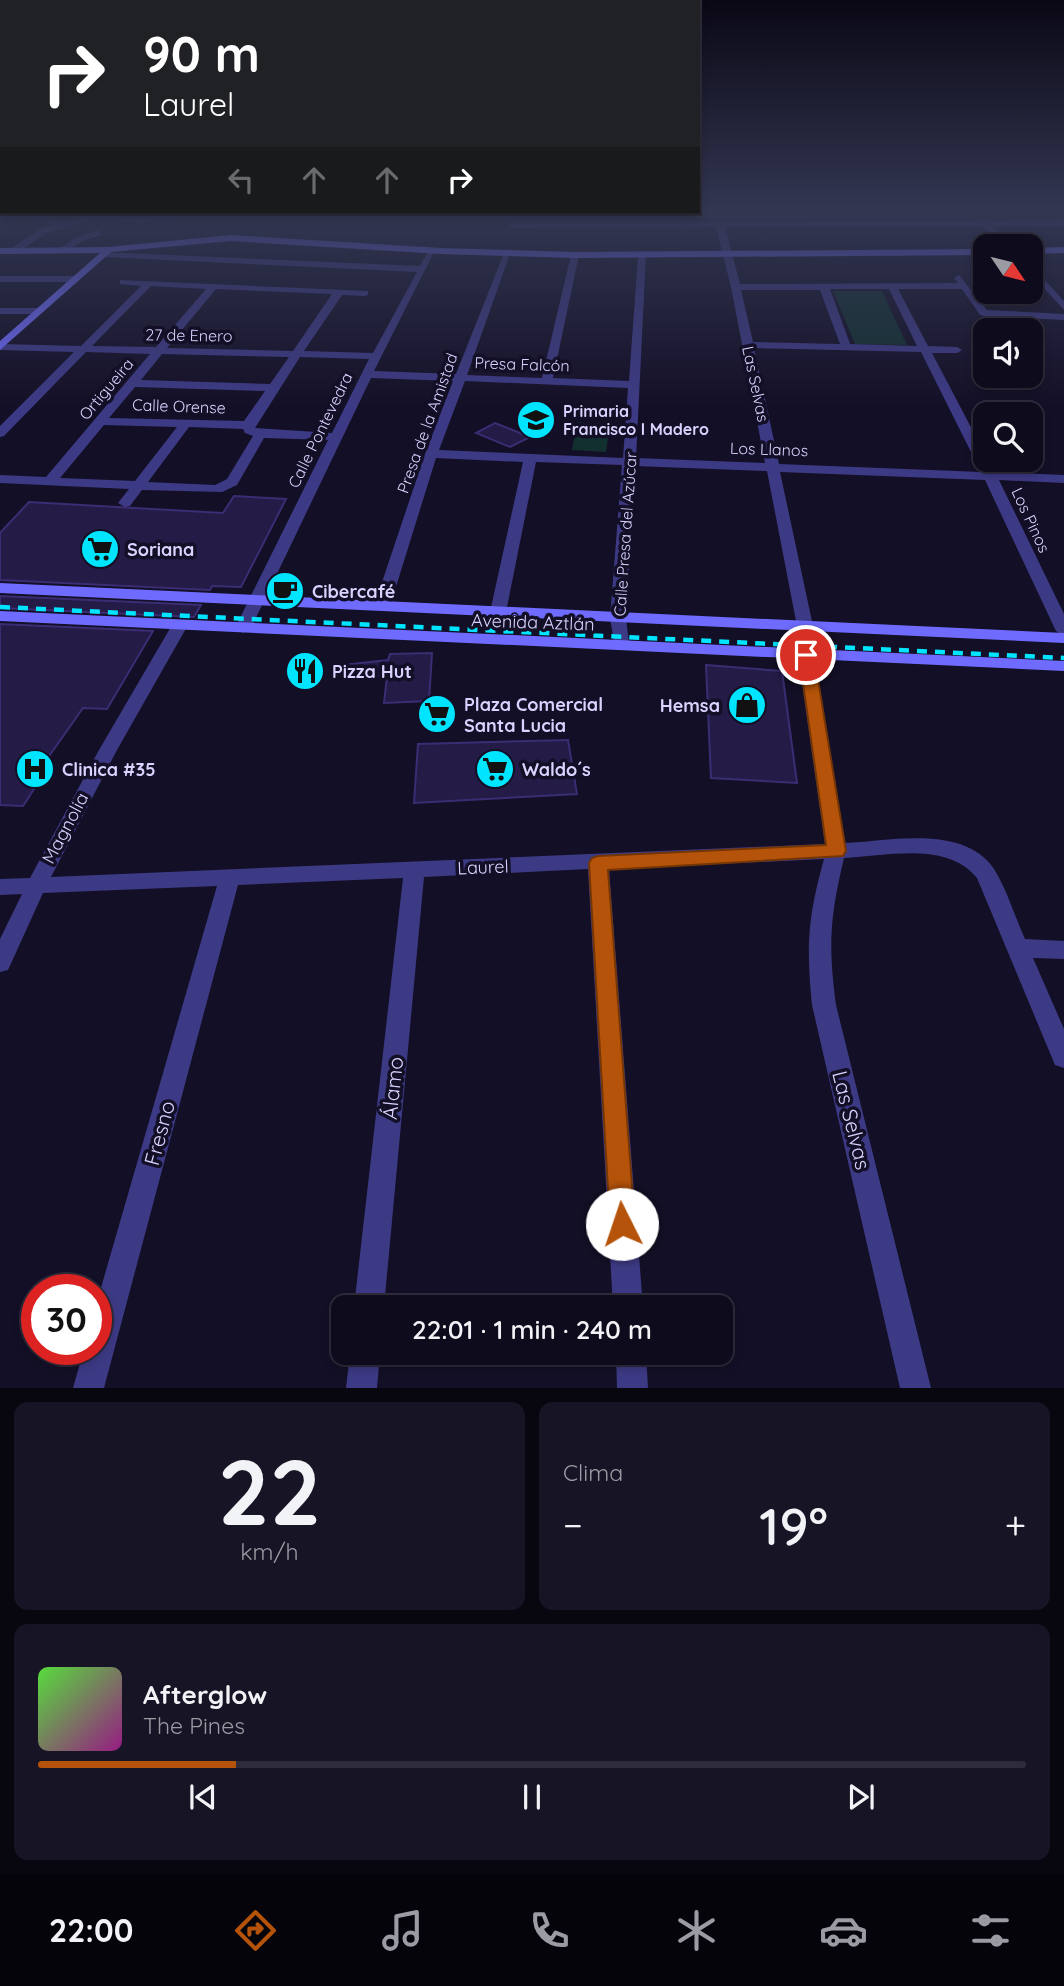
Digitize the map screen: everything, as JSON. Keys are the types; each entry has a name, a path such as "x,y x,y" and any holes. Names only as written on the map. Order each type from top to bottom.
{"street":[{"path":"0,279 75,279"},
{"path":"0,347 75,279"},
{"name":"Calle Pontevedra","path":"243,628 416,279"},
{"name":"Presa de la Amistad","path":"382,606 431,454 498,279"},
{"path":"547,381 570,279"},
{"name":"Calle Presa del Azúcar","path":"621,645 618,618 642,279"},
{"name":"Las Selvas","path":"734,279 805,626"},
{"path":"1046,279 1064,307"},
{"path":"123,282 365,293"},
{"path":"736,286 892,286 962,282 981,312 1002,316 1064,317"},
{"path":"0,433 149,283"},
{"name":"Ortigueira","path":"50,481 214,286"},
{"name":"Los Pinos","path":"892,286 990,476 1064,631"},
{"path":"824,287 846,347"},
{"path":"248,425 339,292"},
{"path":"0,311 40,311"},
{"path":"748,345 957,350"},
{"name":"27 de Enero","path":"0,347 377,356"},
{"name":"Presa Falcón","path":"367,374 635,385"},
{"path":"131,383 272,388"},
{"name":"Calle Orense","path":"100,421 248,425 249,430 260,434"},
{"path":"125,503 185,424"},
{"path":"0,478 223,488 232,482 260,434 336,437"},
{"name":"Los Llanos","path":"431,454 1064,479"},
{"path":"498,612 530,459"},
{"name":"Avenida Aztlán","path":"0,587 1064,638"},
{"name":"Avenida Aztlán","path":"0,616 1064,666"},
{"name":"Magnolia","path":"0,963 35,884 109,747 180,625"},
{"path":"806,655 836,851"},
{"name":"Laurel","path":"0,887 943,848 966,852 979,863 1019,947"},
{"name":"Las Selvas","path":"836,851 821,909 818,954 824,1005 916,1388"},
{"path":"598,863 627,1295"},
{"name":"Álamo","path":"370,1295 414,869"},
{"name":"Fresno","path":"89,1388 229,878"},
{"path":"1064,950 1019,947 1064,1057"},
{"path":"361,1388 364,1365"},
{"path":"632,1365 633,1388"}],"green space":[{"path":"833,291 882,291 907,345 855,344"},
{"path":"577,422 610,424 606,452 572,450"}],"building":[{"path":"495,423 530,437 510,447 476,433"},
{"name":"Soriana","path":"234,496 286,499 241,587 212,586 210,590 0,580 0,533 29,502 223,513"},
{"path":"0,596 201,605 194,617 0,608"},
{"name":"Clinica #35","path":"0,624 153,631 107,709 83,708 40,769 47,769 23,806 0,805"},
{"path":"432,653 429,701 384,703 387,676 345,677 344,665 388,660 390,654"},
{"name":"Hemsa","path":"706,665 782,671 797,783 711,778"},
{"name":"Waldo´s","path":"568,740 577,794 414,803 418,744"}],"railway":[{"path":"0,607 1064,658"}],"place":[{"name":"Primaria Francisco I Madero","path":"536,420"},
{"name":"Soriana","path":"100,549"},
{"name":"Cibercafé","path":"285,591"},
{"name":"Pizza Hut","path":"305,671"},
{"name":"Hemsa","path":"747,705"},
{"name":"Plaza Comercial Santa Lucia","path":"437,714"},
{"name":"Clinica #35","path":"35,769"},
{"name":"Waldo´s","path":"495,769"}],"route":[{"path":"622,1224 598,863 836,851 820,729 806,655"}]}
